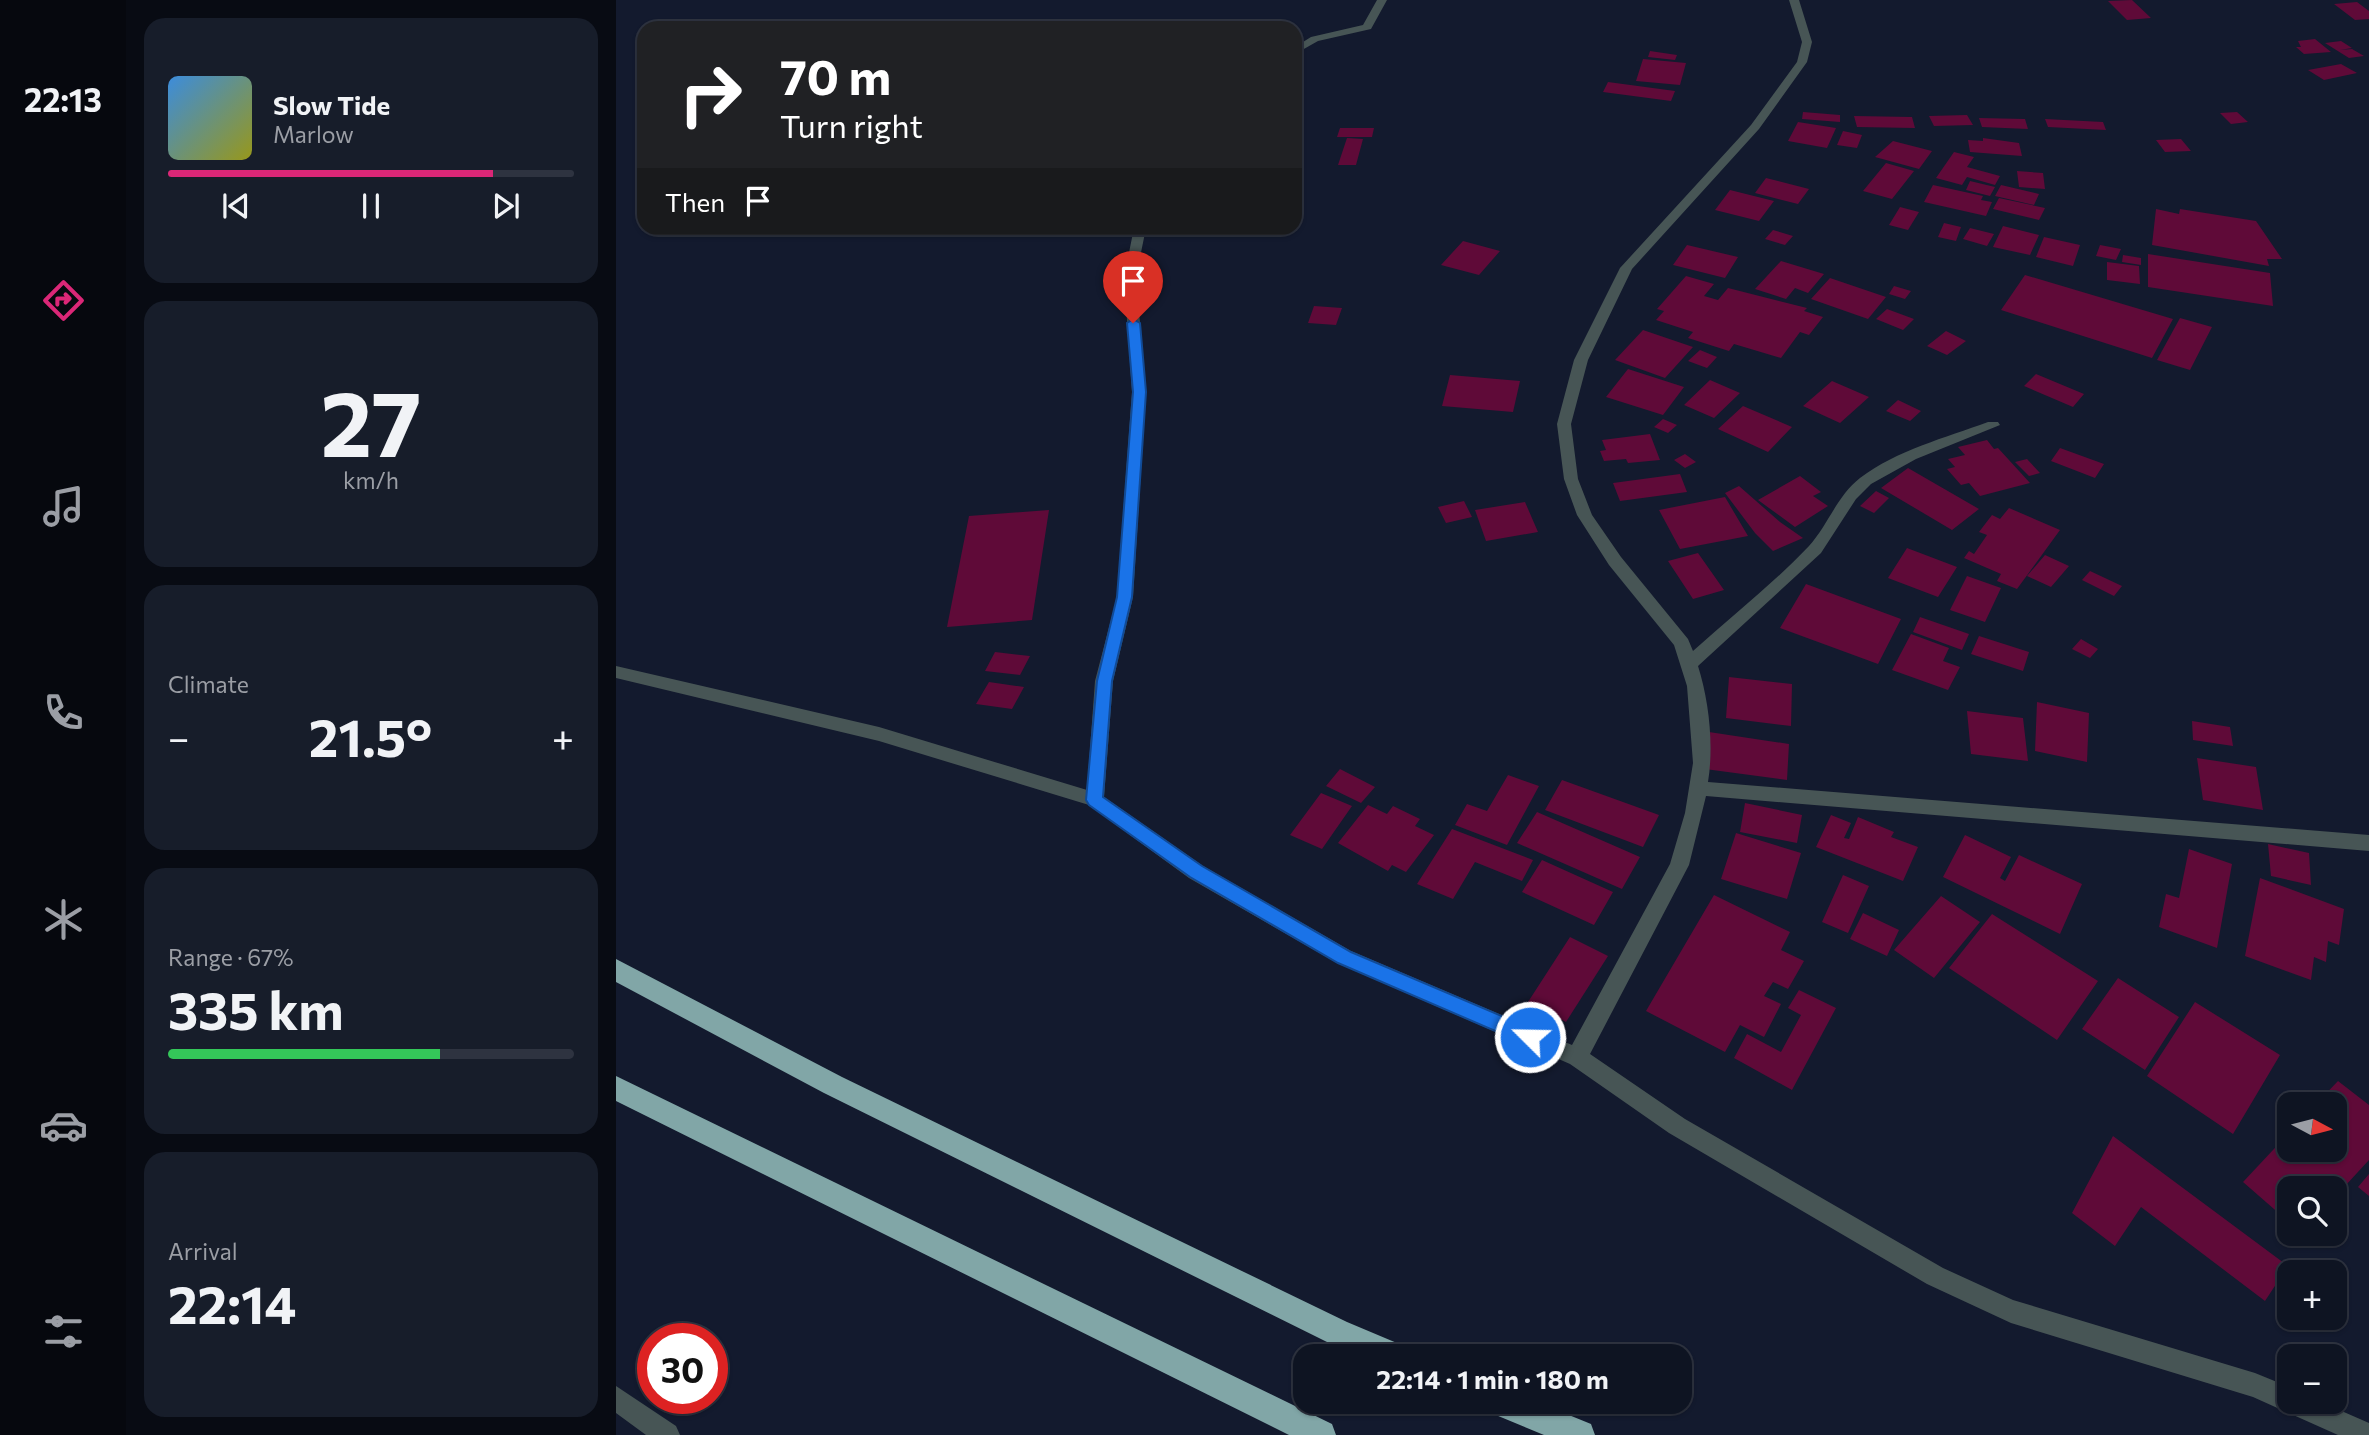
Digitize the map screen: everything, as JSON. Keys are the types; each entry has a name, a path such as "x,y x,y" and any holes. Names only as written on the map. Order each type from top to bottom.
{"highway":[{"path":"616,970 833,1085 1366,1344"},
{"path":"616,1088 1321,1435"},
{"path":"1530,1414 1580,1435"}],"street":[{"path":"1302,47 1315,39 1367,27 1382,0"},
{"path":"1577,1057 1679,865 1699,788 1702,763 1696,686 1682,643 1615,561 1585,515 1571,479 1564,424 1581,360 1626,268 1755,127 1802,62 1807,41 1794,0"},
{"path":"1095,800 1104,681 1125,597 1139,392 1129,277 1138,235"},
{"path":"1689,664 1817,547 1835,524 1843,506 1865,482 1890,467 1993,425"},
{"path":"616,672 878,734 1095,800 1196,872 1344,957 1577,1057 1677,1126 1935,1276 2011,1311 2255,1385 2277,1395"},
{"path":"1699,788 2369,844"},
{"path":"616,1398 667,1435"},
{"path":"2320,1414 2367,1435"}],"building":[{"path":"2132,0 2151,18 2127,20 2108,1"},
{"path":"2357,2 2369,11 2369,19 2355,20 2334,4"},
{"path":"2315,39 2331,52 2304,54 2296,47 2301,47 2298,41"},
{"path":"2341,41 2352,48 2340,50 2352,49 2364,56 2349,58 2325,43"},
{"path":"1650,51 1677,55 1675,60 1648,57"},
{"path":"1643,59 1686,63 1680,85 1636,81"},
{"path":"2341,64 2357,73 2324,80 2308,70"},
{"path":"1608,82 1675,91 1671,101 1603,92"},
{"path":"1803,112 1840,115 1840,122 1802,119"},
{"path":"2237,112 2248,122 2231,124 2220,113"},
{"path":"1967,115 1973,125 1934,126 1929,116"},
{"path":"1854,116 1912,117 1915,128 1857,127"},
{"path":"1979,118 2025,119 2028,129 1982,127"},
{"path":"2045,119 2103,122 2106,130 2048,127"},
{"path":"1798,122 1836,128 1827,148 1788,141"},
{"path":"1340,128 1374,128 1372,137 1337,137"},
{"path":"1843,131 1862,135 1857,148 1837,145"},
{"path":"1347,138 1363,139 1356,165 1338,165"},
{"path":"1983,138 2019,143 2022,156 1970,152 1968,140 1983,141"},
{"path":"2181,139 2191,151 2165,152 2156,140"},
{"path":"1893,141 1932,151 1919,169 1875,157"},
{"path":"1954,152 1974,157 1967,167 2000,176 1995,185 1967,177 1962,185 1936,178"},
{"path":"1886,163 1914,171 1892,199 1863,191"},
{"path":"2017,171 2043,173 2045,189 2019,187"},
{"path":"1766,178 1809,189 1798,204 1755,193"},
{"path":"1970,181 1995,187 1990,196 1966,190"},
{"path":"1933,185 1983,196 1981,200 1992,202 1986,216 1924,202"},
{"path":"2001,185 2039,194 2034,205 1995,196"},
{"path":"1730,190 1774,201 1759,221 1715,210"},
{"path":"1999,198 2045,208 2039,220 1993,209"},
{"path":"1900,207 1919,212 1908,230 1889,225"},
{"path":"2156,209 2179,214 2180,209 2256,221 2282,259 2267,259 2269,266 2152,245"},
{"path":"1944,223 1961,227 1956,241 1938,237"},
{"path":"2003,226 2039,235 2030,255 1993,247"},
{"path":"1970,228 1994,234 1987,246 1963,239"},
{"path":"1773,230 1793,236 1785,245 1765,239"},
{"path":"2044,237 2080,245 2073,266 2036,257"},
{"path":"1463,241 1500,251 1479,275 1441,265"},
{"path":"1687,245 1738,257 1725,278 1673,265"},
{"path":"2100,245 2121,249 2116,260 2096,256"},
{"path":"2148,254 2270,273 2273,306 2148,287"},
{"path":"2123,255 2141,258 2141,265 2122,262"},
{"path":"1781,261 1824,274 1808,293 1795,288 1786,299 1755,289"},
{"path":"2107,262 2139,266 2140,284 2107,280"},
{"path":"2025,275 2173,319 2152,358 2001,310"},
{"path":"1686,276 1714,284 1704,296 1718,300 1728,288 1807,308 1804,311 1823,317 1809,335 1800,332 1781,358 1734,344 1729,351 1688,338 1693,332 1656,320 1664,311 1657,309"},
{"path":"1830,278 1886,297 1868,319 1811,299"},
{"path":"1894,286 1911,291 1905,299 1889,294"},
{"path":"1314,306 1342,308 1336,325 1308,323"},
{"path":"1887,309 1914,319 1903,330 1876,319"},
{"path":"2180,318 2212,327 2190,370 2157,360"},
{"path":"1643,330 1693,347 1665,378 1615,360"},
{"path":"1946,331 1966,341 1947,355 1927,346"},
{"path":"1700,350 1717,357 1707,368 1688,361"},
{"path":"1628,369 1684,387 1663,415 1606,397"},
{"path":"2036,374 2084,394 2073,407 2024,386"},
{"path":"1450,375 1520,381 1513,412 1442,406"},
{"path":"1710,380 1740,393 1714,418 1684,405"},
{"path":"1832,381 1869,397 1840,423 1803,406"},
{"path":"1898,400 1921,411 1910,421 1886,411"},
{"path":"1743,406 1792,427 1768,452 1718,429"},
{"path":"1663,419 1677,425 1668,433 1654,427"},
{"path":"1650,434 1660,460 1628,463 1626,459 1604,461 1600,451 1606,450 1602,440"},
{"path":"1987,440 1994,449 1998,448 2030,483 1980,496 1969,483 1961,485 1947,469 1955,467 1948,459 1965,455 1958,447"},
{"path":"2060,448 2104,464 2095,478 2051,461"},
{"path":"1685,454 1696,462 1685,468 1674,460"},
{"path":"2027,459 2040,473 2029,476 2015,462"},
{"path":"1908,468 1979,509 1952,530 1881,488"},
{"path":"1680,474 1687,492 1620,501 1613,483"},
{"path":"1800,476 1821,492 1813,496 1828,506 1795,527 1758,500"},
{"path":"1739,486 1803,538 1773,551 1755,533 1725,493"},
{"path":"1876,491 1889,498 1874,513 1860,506"},
{"path":"1725,497 1748,536 1680,549 1659,510"},
{"path":"1464,501 1472,517 1446,523 1438,507"},
{"path":"1525,502 1538,532 1486,541 1475,510"},
{"path":"2009,508 2060,530 2017,589 1997,581 2001,574 1964,558 1969,551 1974,554 1987,535 1979,532 1992,515 2000,519"},
{"path":"1049,510 1032,620 947,627 969,516"},
{"path":"1907,548 1957,567 1938,597 1888,578"},
{"path":"1698,553 1724,590 1693,599 1668,561"},
{"path":"2045,555 2069,566 2051,587 2027,576"},
{"path":"2090,571 2122,586 2114,596 2082,580"},
{"path":"1967,576 2001,588 1985,622 1950,610"},
{"path":"1806,584 1901,619 1878,664 1780,628"},
{"path":"1920,617 1969,634 1962,650 1913,632"},
{"path":"1911,634 1949,648 1943,661 1960,667 1948,690 1892,670"},
{"path":"1979,636 2029,652 2023,671 1971,654"},
{"path":"2081,639 2098,649 2090,658 2072,649"},
{"path":"995,652 1030,656 1020,675 985,671"},
{"path":"1729,677 1792,684 1791,726 1726,718"},
{"path":"989,682 1024,687 1012,709 976,704"},
{"path":"2037,702 2089,713 2087,762 2035,751"},
{"path":"1967,711 2023,718 2028,761 1971,754"},
{"path":"2192,721 2230,727 2233,746 2193,740"},
{"path":"1709,732 1789,744 1787,780 1705,769"},
{"path":"2197,758 2256,767 2263,810 2203,800"},
{"path":"1340,769 1375,787 1361,803 1326,786"},
{"path":"1508,775 1539,786 1507,845 1455,825 1467,804 1487,811"},
{"path":"1562,780 1659,815 1643,847 1545,810"},
{"path":"1321,793 1352,806 1322,849 1290,835"},
{"path":"1745,803 1802,815 1797,843 1740,832"},
{"path":"1368,805 1387,814 1393,806 1420,819 1415,826 1434,835 1406,872 1392,865 1388,871 1338,843"},
{"path":"1537,812 1640,857 1622,889 1517,843"},
{"path":"1831,815 1851,823 1844,838 1849,839 1858,817 1894,832 1891,837 1918,847 1903,881 1816,847"},
{"path":"1452,829 1533,860 1522,881 1475,862 1453,899 1417,884"},
{"path":"1736,833 1801,853 1787,899 1721,879"},
{"path":"1965,835 2011,857 2000,878 2005,881 2019,855 2082,884 2060,934 1943,877"},
{"path":"2268,844 2309,853 2311,885 2271,876"},
{"path":"2189,849 2232,864 2217,948 2159,927 2166,894 2179,898"},
{"path":"1542,860 1613,892 1594,925 1522,892"},
{"path":"1843,875 1869,886 1848,933 1822,922"},
{"path":"2260,878 2344,909 2339,945 2328,941 2326,962 2314,957 2311,980 2245,956"},
{"path":"1714,895 1790,932 1781,950 1804,961 1788,989 1773,982 1764,996 1781,1004 1764,1037 1740,1025 1725,1052 1646,1011"},
{"path":"1941,896 1980,922 1934,978 1894,950"},
{"path":"1863,913 1899,930 1887,956 1850,939"},
{"path":"1992,914 2098,981 2057,1040 1949,968"},
{"path":"1570,937 1608,956 1566,1022 1528,1002"},
{"path":"2118,978 2179,1017 2145,1070 2082,1029"},
{"path":"1799,990 1836,1008 1792,1090 1734,1058 1747,1034 1781,1052 1801,1015 1788,1008"},
{"path":"2195,1002 2280,1055 2233,1134 2147,1076"},
{"path":"2338,1081 2369,1105 2369,1160 2347,1184 2347,1176 2277,1176 2277,1212 2243,1182 2277,1146 2277,1162 2347,1162 2347,1092 2327,1092"},
{"path":"2113,1136 2280,1260 2277,1260 2277,1283 2265,1301 2141,1207 2115,1246 2072,1213"},
{"path":"2369,1174 2369,1196 2358,1187"}],"route":[{"path":"1133,323 1139,392 1125,597 1104,681 1095,800 1196,872 1344,957 1530,1037"}]}
